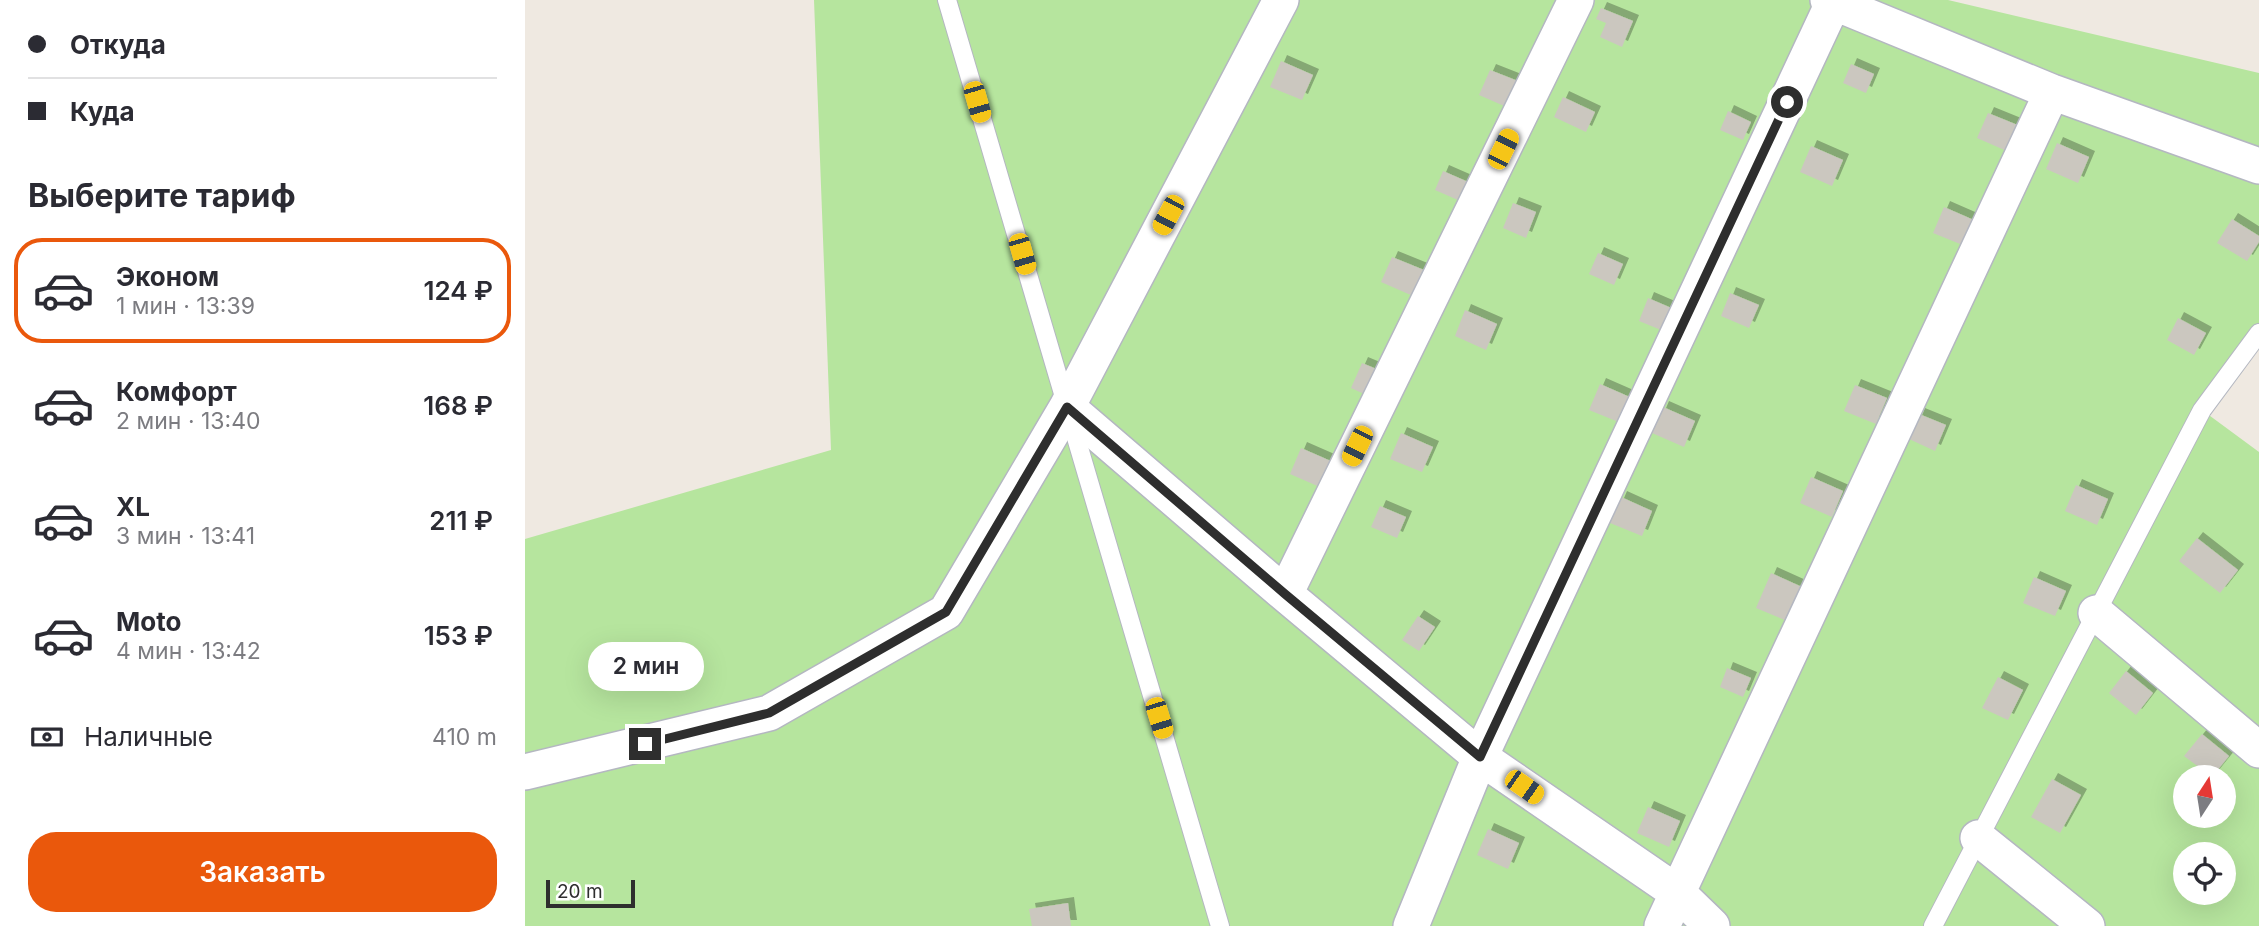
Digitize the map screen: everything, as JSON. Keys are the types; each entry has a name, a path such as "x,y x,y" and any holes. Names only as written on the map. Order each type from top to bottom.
{"street":[{"path":"525,772 769,713 946,612 1067,407 1281,0"},
{"path":"1285,594 1576,0"},
{"path":"1411,926 1480,757 1831,1 2052,92 2259,166"},
{"path":"1662,926 2052,92"},
{"path":"1067,407 1480,757 1678,893 1712,926"},
{"path":"2096,613 2259,750"},
{"path":"1978,838 2087,926"}],"lane":[{"path":"947,0 1220,926"},
{"path":"1933,926 2201,410 2259,333"}],"green space":[{"path":"814,0 1948,0 2259,73 2259,333 2202,410 2259,452 2259,926 525,926 525,539 831,450"}],"building":[{"path":"1601,8 1633,21 1622,47 1600,37 1606,23 1596,19"},
{"path":"1281,61 1313,75 1302,100 1270,87"},
{"path":"1851,64 1874,74 1866,93 1843,83"},
{"path":"1490,70 1523,83 1511,109 1479,95"},
{"path":"1563,97 1595,112 1586,132 1554,117"},
{"path":"1728,111 1751,122 1743,140 1720,130"},
{"path":"1988,113 2020,126 2009,152 1977,138"},
{"path":"2057,143 2089,157 2078,183 2046,169"},
{"path":"1811,146 1843,160 1832,186 1800,172"},
{"path":"1443,171 1475,185 1467,204 1435,190"},
{"path":"1513,203 1536,212 1526,238 1503,228"},
{"path":"1944,207 1976,221 1965,246 1933,233"},
{"path":"2232,219 2259,236 2259,242 2247,261 2217,243"},
{"path":"1598,253 1623,264 1614,285 1589,274"},
{"path":"1392,257 1424,270 1413,296 1381,282"},
{"path":"1730,293 1759,305 1749,328 1721,316"},
{"path":"1648,298 1676,310 1666,332 1639,321"},
{"path":"1465,310 1497,324 1486,350 1455,336"},
{"path":"2178,318 2206,333 2194,355 2167,340"},
{"path":"1362,363 1386,373 1375,399 1351,388"},
{"path":"1600,384 1632,398 1621,423 1589,410"},
{"path":"1855,385 1887,398 1876,424 1844,411"},
{"path":"1663,407 1695,421 1684,447 1652,433"},
{"path":"1919,414 1946,425 1935,451 1909,439"},
{"path":"1401,433 1433,447 1422,472 1390,459"},
{"path":"1301,448 1333,462 1322,488 1290,474"},
{"path":"1811,477 1843,491 1832,517 1800,503"},
{"path":"2076,485 2108,499 2097,525 2065,511"},
{"path":"1621,497 1652,511 1642,536 1610,523"},
{"path":"1380,506 1406,517 1397,538 1371,527"},
{"path":"2197,538 2238,570 2220,593 2179,561"},
{"path":"1771,573 1802,587 1787,621 1756,608"},
{"path":"2034,577 2066,591 2055,616 2023,603"},
{"path":"1418,616 1435,627 1419,651 1402,640"},
{"path":"1727,668 1751,678 1743,697 1720,687"},
{"path":"2126,671 2153,693 2136,715 2109,693"},
{"path":"1998,677 2023,690 2008,720 1982,708"},
{"path":"2202,734 2229,756 2222,765 2196,765 2184,756"},
{"path":"2052,779 2081,795 2060,833 2031,817"},
{"path":"1648,807 1680,821 1669,847 1637,833"},
{"path":"1488,829 1519,843 1508,869 1477,855"},
{"path":"1068,903 1071,926 1032,926 1029,909"}],"route":[{"path":"645,744 769,713 946,612 1067,407 1480,757 1787,102"}]}
